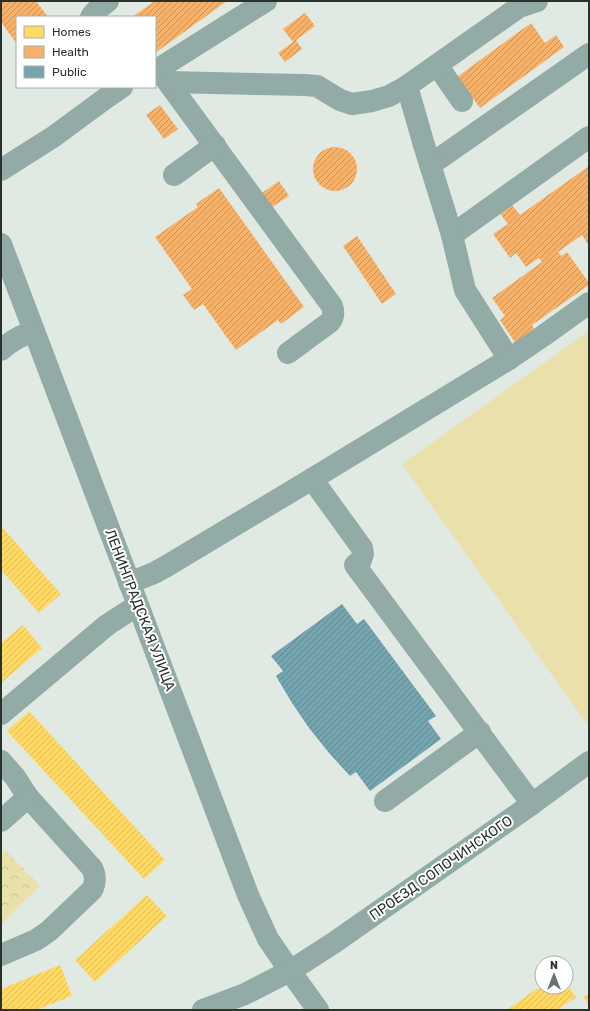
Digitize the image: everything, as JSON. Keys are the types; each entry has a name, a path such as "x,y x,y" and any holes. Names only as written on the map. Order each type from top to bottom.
{"street":[{"path":"92,16 98,8 108,1"},
{"path":"161,74 266,1"},
{"path":"161,74 317,86 340,100 352,104 372,101 389,96 407,86 519,7 537,1"},
{"path":"430,165 589,54"},
{"path":"437,65 462,101"},
{"path":"161,74 332,306 334,311 333,318 330,322 288,353"},
{"path":"407,86 452,234 465,290 509,359"},
{"path":"1,170 53,137 121,88"},
{"path":"452,234 589,137"},
{"path":"174,175 215,146"},
{"name":"ЛЕНИНГРАДСКАЯ УЛИЦА","path":"1,244 248,895 268,939 318,1010"},
{"path":"129,583 166,567 312,479 509,359 589,303"},
{"path":"1,350 22,335 34,330"},
{"path":"312,479 362,548 363,554 361,560 355,565 532,804"},
{"path":"1,714 107,625 138,606"},
{"path":"385,801 480,732"},
{"path":"1,761 16,777 28,797 92,868 95,874 96,883 92,890 49,931 36,940 1,954"},
{"name":"ПРОЕЗД СОПОЧИНСКОГО","path":"203,1010 245,994 290,971 336,942 589,762"},
{"path":"1,821 28,797"}],"green space":[{"path":"589,331 589,720 586,723 402,464"},
{"path":"5,850 40,886 1,924 1,854"}],"building: Homes":[{"path":"1,526 61,594 39,613 1,570"},
{"path":"23,625 42,648 1,683 1,643"},
{"path":"29,711 165,860 144,879 7,731"},
{"path":"147,895 167,916 95,982 75,960"},
{"path":"60,965 72,996 36,1010 1,1010 1,989"},
{"path":"534,991 534,995 574,994 576,997 558,1010 507,1010"},
{"path":"589,993 589,1005 583,997"}],"building: Health":[{"path":"1,1 36,1 47,16 16,16 16,43 1,22"},
{"path":"155,1 227,1 156,52 156,16 133,16"},
{"path":"305,13 315,26 296,40 302,49 285,62 278,53 293,42 283,29"},
{"path":"531,23 545,43 556,35 564,47 480,108 457,77"},
{"path":"160,105 178,129 164,139 146,115"},
{"path":"331,147 339,147 351,153 357,165 357,173 351,185 339,191 331,191 319,185 313,173 313,165 319,153"},
{"path":"589,166 589,246 582,235 558,252 561,256 567,252 589,285 532,325 535,330 516,344 500,320 505,316 492,298 542,262 539,258 526,267 516,253 510,258 493,234 508,224 499,212 511,204 520,215"},
{"path":"279,181 289,196 272,207 262,193"},
{"path":"219,188 304,307 281,324 278,320 236,350 203,304 194,310 183,295 192,289 155,237 198,207 196,204"},
{"path":"357,236 396,294 382,304 343,246"}],"building: Public":[{"path":"342,604 357,624 364,619 436,716 428,721 441,739 370,791 356,772 350,776 309,728 276,676 283,671 271,656"}]}
